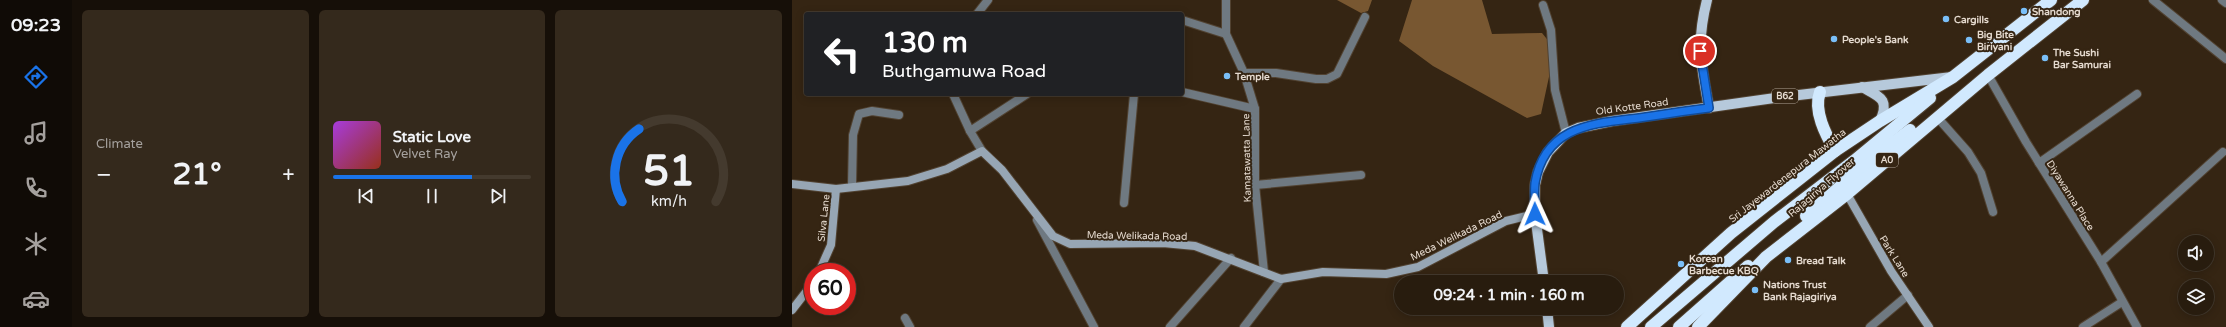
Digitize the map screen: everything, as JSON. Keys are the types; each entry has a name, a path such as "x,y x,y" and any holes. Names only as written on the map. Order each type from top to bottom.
{"highway":[{"name":"Sri Jayewardenepura Mawatha","path":"1627,327 1732,233 1835,151 1880,121 1953,77 2051,0"},
{"name":"A0","path":"1698,327 1766,257 1847,194 1988,75 2083,0"},
{"name":"Rajagiriya Flyover","path":"1679,327 1878,154 1988,75"},
{"name":"Rajagiriya Flyover","path":"1651,327 1774,222 1874,145 1953,77"},
{"path":"1820,92 1818,99 1819,114 1824,131 1835,151"}],"main road":[{"path":"1707,0 1700,26 1700,51 1709,108"},
{"name":"Old Kotte Road","path":"1543,275 1535,214 1535,185 1538,172 1548,152 1566,133 1592,124 1820,92 1953,77"},
{"path":"1862,87 1881,98 1884,102 1885,111 1880,121"},
{"path":"1548,315 1549,327"}],"street":[{"path":"979,12 988,0"},
{"name":"Kamatawatta Lane","path":"1226,0 1226,34 1244,73 1255,109 1255,185 1264,272"},
{"path":"2153,0 2226,59"},
{"path":"2222,0 2226,3"},
{"path":"1543,5 1550,30 1555,90 1566,133"},
{"path":"1244,73 1276,73 1316,79 1327,79 1337,74 1364,17"},
{"path":"1184,21 1226,34"},
{"name":"Diyawanna Place","path":"1988,75 2038,162 2101,262 2137,327"},
{"path":"1184,92 1255,109"},
{"path":"2038,162 2136,94"},
{"path":"792,184 836,189 852,186 908,181 947,169 982,151 970,131 954,96"},
{"path":"970,131 1024,96"},
{"path":"1124,202 1134,96"},
{"path":"852,186 853,135 860,114 872,111 899,115"},
{"path":"1938,117 1968,152 1981,173 1993,212"},
{"name":"Meda Welikada Road","path":"982,151 1002,170 1034,214 1053,236 1070,244 1164,243 1195,246 1230,258 1281,279 1324,272 1386,274 1418,267 1506,221 1535,214"},
{"path":"2101,262 2223,152"},
{"path":"1255,185 1361,175"},
{"name":"Silva Lane","path":"823,263 831,245 836,189"},
{"name":"Park Lane","path":"1847,194 1891,271 1929,327"},
{"path":"1034,214 1094,327"},
{"path":"1170,327 1230,258"},
{"path":"1244,327 1281,279"},
{"path":"792,310 804,295"},
{"path":"1870,327 1908,295"},
{"path":"2084,327 2122,302"},
{"path":"905,318 910,327"}],"shaded area":[{"path":"1337,0 1372,0 1368,11 1361,13"},
{"path":"1412,0 1482,0 1492,34 1542,33 1555,49 1541,114 1527,118 1433,66 1399,41"}],"place":[{"name":"Shandong","path":"2024,11"},
{"name":"Cargills","path":"1946,19"},
{"name":"People's Bank","path":"1834,39"},
{"name":"Big Bite Biriyani","path":"1969,40"},
{"name":"The Sushi Bar Samurai","path":"2045,58"},
{"name":"Temple","path":"1227,76"},
{"name":"Bread Talk","path":"1788,260"},
{"name":"Korean Barbecue KBQ","path":"1681,264"},
{"name":"Nations Trust Bank Rajagiriya","path":"1755,290"}],"route":[{"path":"1535,214 1535,185 1538,172 1548,152 1566,133 1592,124 1709,108 1700,51"}]}
